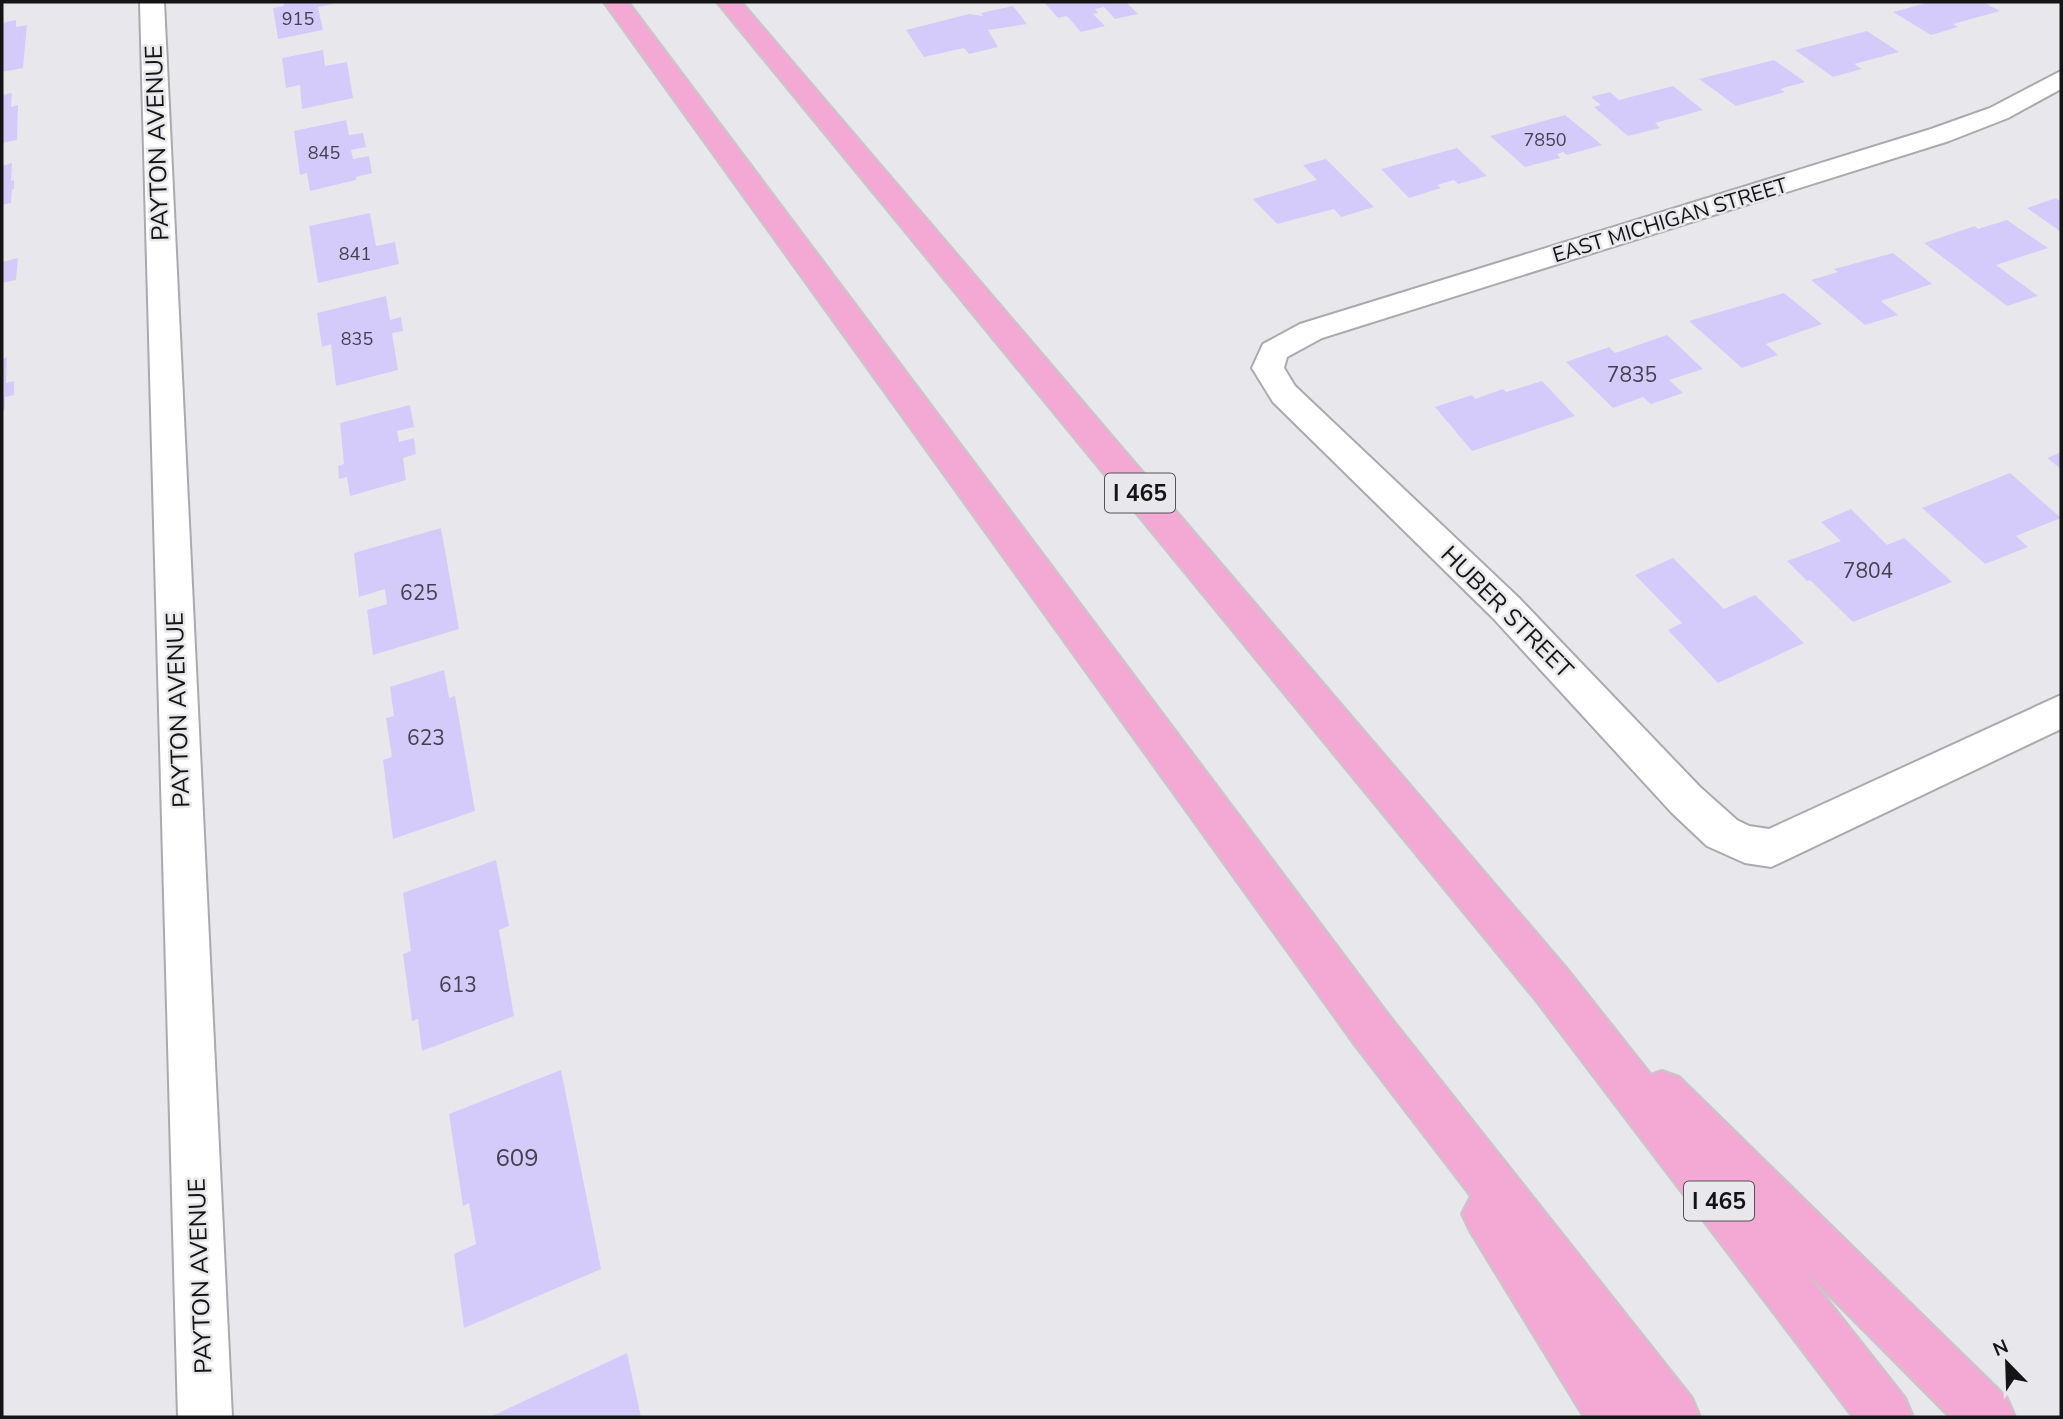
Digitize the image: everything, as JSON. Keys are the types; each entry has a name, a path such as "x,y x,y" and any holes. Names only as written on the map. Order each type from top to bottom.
{"highway":[{"path":"616,2 1371,1029 1673,1417"},
{"name":"I 465","path":"729,2 1551,984 1886,1417"},
{"path":"1551,984 1988,1417"},
{"path":"1371,1029 1615,1417"}],"street":[{"name":"PAYTON AVENUE","path":"152,2 205,1417"},
{"name":"EAST MICHIGAN STREET","path":"1274,351 1311,331 1975,123 2061,79"},
{"name":"HUBER STREET","path":"1274,351 1268,368 1284,394 1506,608 1686,800 1722,833 1745,844 1771,848 2061,711"}],"building":[{"path":"283,2 333,4 318,7 323,30 278,39 273,8 284,6"},
{"path":"1044,2 1126,2 1138,14 1115,19 1104,7 1095,9 1098,13 1093,14 1105,26 1081,32 1067,16 1058,18"},
{"path":"1930,2 1983,2 2000,11 1953,24 1958,27 1931,35 1893,12"},
{"path":"1013,6 1027,24 988,30 998,47 969,54 964,48 924,57 906,30 969,14 983,16 981,13"},
{"path":"16,20 16,27 27,25 23,68 2,72 2,23"},
{"path":"1867,31 1899,52 1854,64 1862,69 1833,77 1795,50"},
{"path":"323,50 325,66 347,62 353,98 302,109 300,85 286,88 282,58"},
{"path":"1774,60 1805,82 1780,89 1785,92 1736,106 1699,79"},
{"path":"1673,86 1703,110 1655,123 1660,128 1628,136 1594,107 1601,105 1591,97 1610,92 1619,100"},
{"path":"12,93 11,107 18,105 17,140 2,143 2,95"},
{"path":"1565,115 1602,145 1567,155 1563,152 1557,154 1560,158 1525,167 1490,136"},
{"path":"346,120 349,135 363,133 366,147 351,150 353,159 369,156 372,173 356,177 356,180 310,191 307,173 300,175 294,131"},
{"path":"1457,148 1487,176 1458,184 1454,180 1437,185 1441,188 1409,198 1381,169"},
{"path":"1326,159 1374,207 1341,217 1334,209 1277,224 1253,199 1317,180 1303,165"},
{"path":"12,163 11,181 14,180 14,189 11,203 2,205 2,166"},
{"path":"2056,198 2061,202 2061,232 2027,208"},
{"path":"370,213 376,246 395,242 399,264 318,283 309,226"},
{"path":"2007,220 2048,248 1996,265 2038,296 2007,306 1924,243 1975,226 1978,229"},
{"path":"1893,253 1932,284 1881,301 1898,315 1865,325 1811,280 1838,272 1834,269"},
{"path":"18,258 16,280 2,283 2,262"},
{"path":"1784,293 1822,324 1766,344 1778,355 1742,368 1689,321"},
{"path":"386,296 390,320 401,317 403,331 392,333 398,370 336,386 331,344 322,347 317,313"},
{"path":"1667,335 1703,369 1669,380 1683,393 1651,404 1643,397 1613,408 1566,362 1609,347 1615,353"},
{"path":"7,357 6,383 14,381 14,395 5,397 5,410 2,411 2,359"},
{"path":"1542,381 1575,416 1472,451 1435,407 1472,395 1475,399 1503,389 1506,392"},
{"path":"410,405 414,427 397,431 399,442 414,438 416,454 403,458 406,480 350,496 347,477 339,479 338,466 344,464 340,423"},
{"path":"2061,452 2061,469 2047,458"},
{"path":"2010,473 2061,518 2016,536 2028,547 1985,564 1922,508"},
{"path":"1851,509 1887,545 1904,538 1952,582 1853,622 1787,561 1841,541 1821,522"},
{"path":"441,528 459,629 373,655 367,610 387,604 385,589 359,597 354,553"},
{"path":"1673,558 1724,609 1755,595 1804,643 1718,683 1668,630 1682,623 1635,575"},
{"path":"444,670 449,698 455,696 475,811 393,839 383,760 392,757 386,718 394,716 390,687"},
{"path":"496,860 509,926 499,930 514,1016 422,1051 418,1019 412,1021 403,954 411,951 403,893"},
{"path":"561,1070 601,1269 464,1328 454,1254 476,1244 469,1203 463,1206 449,1114"},
{"path":"627,1353 641,1417 490,1417"}]}
